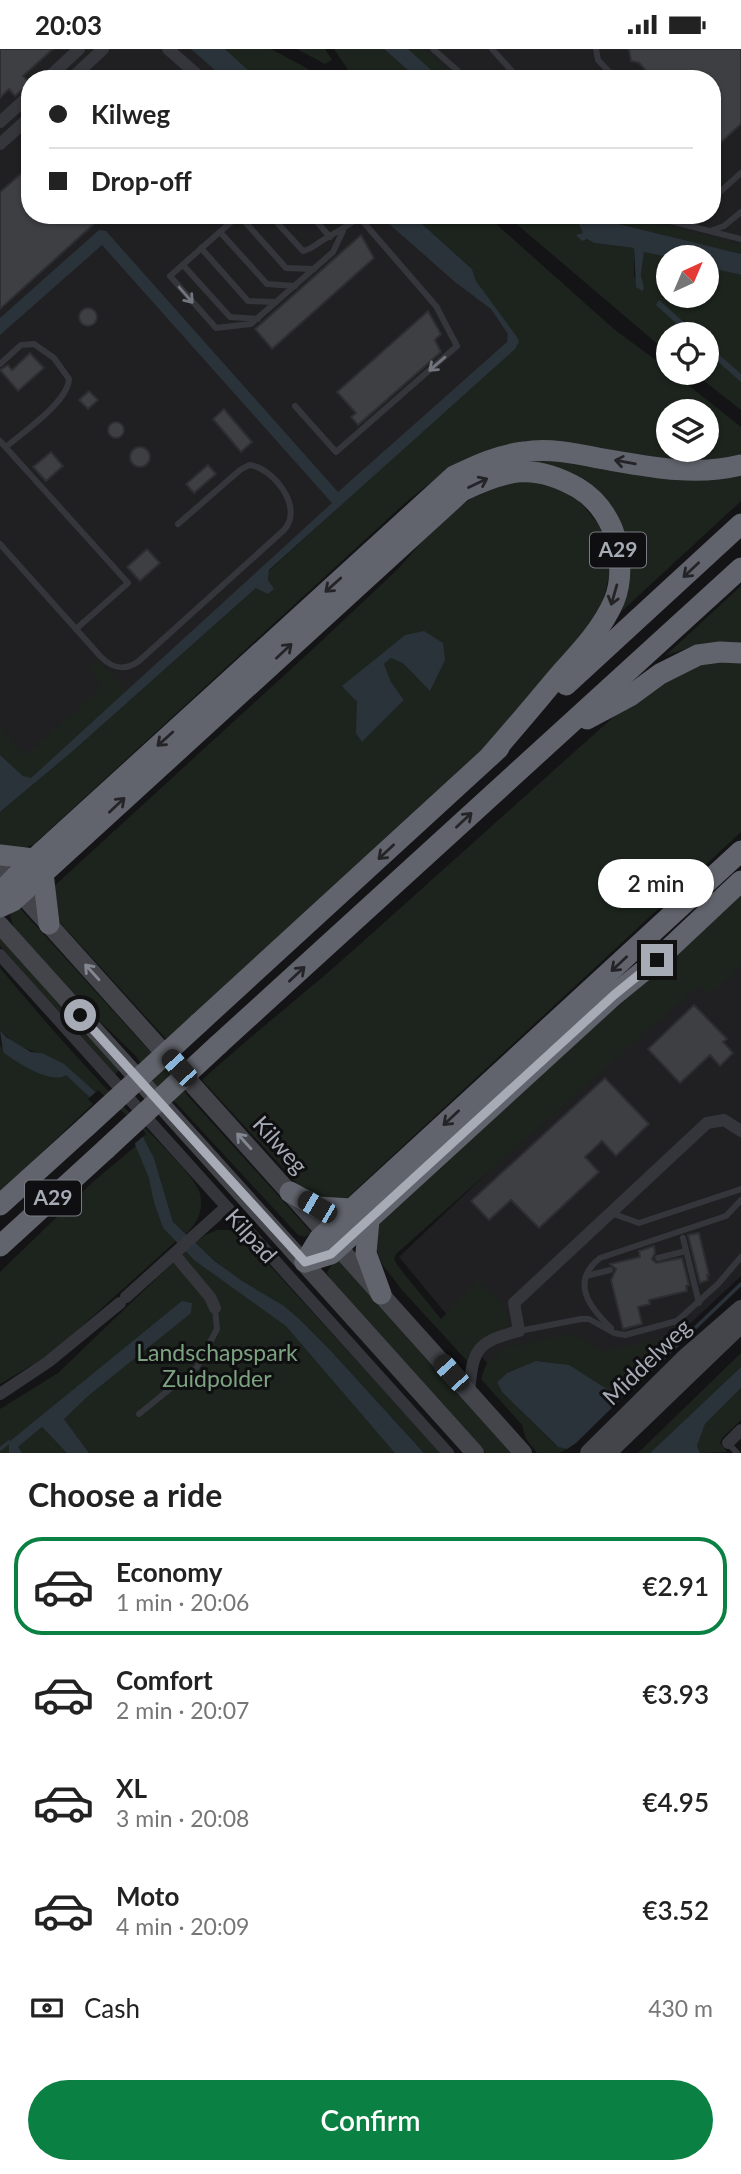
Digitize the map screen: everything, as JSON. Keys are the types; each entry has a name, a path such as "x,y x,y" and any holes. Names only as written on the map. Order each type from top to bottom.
{"highway":[{"name":"A29","path":"38,866 453,476 489,459 526,451 564,452 663,469 699,471 741,465"},
{"name":"A29","path":"0,907 13,901 8,884 38,866 461,491 494,475 524,471 557,476 584,492 605,514 615,535 621,566 615,600 596,633 490,756"},
{"name":"A29","path":"0,1205 741,524"},
{"name":"A29","path":"0,1246 741,568"},
{"name":"A29","path":"557,735 630,696 660,674 698,655 741,653"},
{"path":"360,1215 741,851"},
{"path":"0,855 38,866 49,924"},
{"path":"305,1262 319,1239 332,1240 657,960 741,881"},
{"path":"290,1192 317,1207 360,1215"},
{"path":"360,1215 366,1253 381,1294"}],"main road":[{"name":"Kilweg","path":"8,884 49,924 523,1453"},
{"path":"0,925 475,1453"},
{"name":"Middelweg","path":"589,1453 687,1356 741,1309"},
{"name":"Middelweg","path":"607,1453 741,1324"}],"street":[{"path":"57,70 79,49"},
{"path":"81,70 103,49"},
{"path":"169,49 192,70"},
{"path":"11,134 0,122 21,103"},
{"path":"0,144 21,125"},
{"name":"Kilpad","path":"0,955 448,1453"},
{"path":"469,1392 473,1359 482,1346 493,1338 520,1331 514,1303 707,1123 724,1121 741,1131"},
{"path":"0,1394 48,1362 123,1300 225,1208"},
{"path":"177,1252 215,1308"},
{"path":"728,1443 741,1430"}],"lane":[{"path":"433,49 457,70"},
{"path":"492,49 511,70"},
{"path":"596,49 598,60 607,70"},
{"path":"721,191 741,173"},
{"path":"712,231 724,226 741,212"},
{"path":"229,224 170,276 216,328 251,324 258,319 333,252 343,231 350,224"},
{"path":"247,224 286,268 314,269"},
{"path":"278,224 303,251 312,250 343,231"},
{"path":"319,224 330,237"},
{"path":"295,406 337,452 457,346 436,306 365,224"},
{"path":"684,224 741,239"},
{"path":"220,232 267,285 295,286"},
{"path":"201,248 248,301 276,302"},
{"path":"183,265 230,317 258,319"},
{"path":"0,364 21,345 34,344 54,358 69,379 68,387 58,402 6,447"},
{"path":"0,441 128,583 76,629"},
{"path":"0,544 111,666 123,668 134,664 284,530 292,516 292,505 271,477 259,467 249,465 178,524"},
{"path":"611,1213 639,1223 741,1189"},
{"path":"620,1335 603,1321 588,1302 585,1292 586,1276 590,1268 600,1258 726,1216 741,1200"},
{"path":"683,1238 699,1303"},
{"path":"658,1258 686,1251"},
{"path":"520,1331 581,1319 595,1322 620,1335 677,1321 699,1303 741,1257"},
{"path":"586,1276 610,1270"},
{"path":"139,1414 197,1367 216,1329 215,1308"},
{"path":"728,1443 737,1453"}],"shaded area":[{"path":"0,49 203,49 227,70 21,70 21,224 401,224 525,335 26,785 0,761"},
{"path":"191,49 225,49 248,70 215,70"},
{"path":"384,49 408,49 431,70 408,70"},
{"path":"393,49 741,49 741,265 719,258 719,245 676,245 608,224 721,224 721,70 416,70"},
{"path":"389,224 422,224 472,269 476,281 517,337 519,342 515,349 269,570 268,580 274,589 268,594 256,588 73,751 0,812 0,755 23,776 31,778 332,503 102,245 0,335 0,318 99,230 106,231 338,492 507,342 508,334 491,309 455,282"},
{"path":"579,224 618,224 704,245 656,245 656,254 644,252 642,291 636,287 634,248 594,243 587,239 582,241 576,235 583,233"},
{"path":"719,249 741,254 741,275 719,270"},
{"path":"659,308 668,308 684,322 675,322"},
{"path":"719,355 741,374 741,382 719,363"},
{"path":"424,631 443,643 445,660 430,691 404,664 391,658 384,664 391,682 404,700 362,742 356,733 357,702 342,686 405,635"},
{"path":"741,931 741,1276 634,1376 492,1369 399,1257"},
{"path":"0,1030 6,1037 31,1052 42,1053 64,1064 141,1133 154,1158 173,1222 216,1262 298,1318 424,1453 395,1453 286,1326 194,1260 163,1228 149,1178 132,1137 66,1075 43,1075 3,1052"},
{"path":"182,1301 192,1303 191,1313 88,1396 64,1419 89,1453 67,1453 42,1427 18,1447 22,1453 9,1453 9,1442"},
{"path":"536,1361 569,1365 607,1389 625,1395 576,1443 567,1449 558,1447 502,1392 497,1382 507,1373"},
{"path":"741,1367 741,1388 705,1424 697,1446 700,1453 650,1453"}],"green space":[{"path":"225,49 271,49 310,70 248,70"},
{"path":"297,49 325,49 332,60 325,64"},
{"path":"334,49 384,49 408,70 348,70"},
{"path":"408,49 424,49 448,70 431,70"},
{"path":"422,224 496,224 615,330 656,360 656,385 688,385 706,399 656,399 656,458 586,445 522,442 480,453 440,475 404,504 33,845 17,850 0,847 0,812 73,751 256,588 274,590 268,580 269,571 519,342 476,281 472,269"},
{"path":"517,224 580,224 587,239 594,243 634,248 634,276 644,288 641,275 644,251 656,254 656,308 719,308 719,270 741,275 741,410 709,385 719,385 719,322 656,322 656,343"},
{"path":"618,224 660,224 741,245 741,254 719,249 719,245 704,245"},
{"path":"719,410 741,427 741,457 719,458"},
{"path":"527,459 741,470 741,501 610,622 624,591 608,507"},
{"path":"525,481 542,483 575,496 605,532 611,569 597,624 531,704 166,1039 55,917 53,887 399,568 440,521 472,498 503,485","holes":["405,635 404,664 391,658 384,664 391,682 404,700 362,742 357,702 343,686"]},
{"path":"741,586 741,643 702,645 665,656"},
{"path":"706,659 741,660 741,832 348,1197 330,1203 305,1192 202,1080 340,962 650,685"},
{"path":"98,660 127,691 31,778 23,776 0,755 0,728 25,756 103,686 88,669"},
{"path":"741,883 741,966 709,995 699,985 396,1254 394,1259 397,1265 441,1319 479,1281 504,1308 509,1321 508,1328 468,1362 402,1290 382,1264 370,1233 446,1156"},
{"path":"17,905 145,1046 174,1072 187,1095 311,1232 305,1237 298,1235 177,1104 157,1088 135,1055 88,1010 14,928 10,916"},
{"path":"0,935 120,1069 115,1074 0,946"},
{"path":"0,968 77,1057 195,1183 201,1197 201,1209 194,1225 186,1234 173,1222 154,1158 141,1133 42,1053 19,1045 0,1030"},
{"path":"0,1043 3,1052 65,1074 96,1101 0,1192"},
{"path":"137,1145 150,1178 154,1203 163,1228 176,1241 52,1353 0,1384 0,1272 94,1181"},
{"name":"Landschapspark Zuidpolder","path":"217,1230 240,1233 441,1453 424,1453 332,1352 284,1306 406,1453 89,1453 64,1419 62,1400 10,1442 9,1453 0,1453 0,1409 58,1373 185,1251 194,1260 225,1269 195,1243"},
{"path":"336,1258 511,1453 486,1453 330,1280 327,1272"},
{"path":"691,1332 625,1395 607,1389 569,1365 536,1361 507,1373 497,1382 502,1392 551,1441 558,1447 567,1449 559,1453 537,1453 526,1439 522,1425 481,1379 486,1365 507,1347 568,1334 584,1339 601,1352"},
{"path":"741,1353 741,1367 650,1453 638,1453"},
{"path":"741,1388 741,1420 720,1443 727,1452 700,1453 697,1446 705,1424"},
{"path":"42,1427 67,1453 22,1453 17,1448"}],"pier":[{"path":"98,1090 146,1134 133,1145 88,1099"}],"building":[{"path":"0,49 53,49 30,70 21,70 21,91 15,96 9,89 0,98"},
{"path":"629,49 741,49 741,124 721,142 721,70 646,70 639,63 631,61"},
{"path":"21,174 21,224 94,224 0,309 0,192"},
{"path":"361,235 374,258 272,349 255,329"},
{"path":"88,308 94,311 97,317 94,323 88,326 82,323 79,317 82,311"},
{"path":"428,311 441,334 435,340 441,352 358,425 351,417 356,413 337,392"},
{"path":"30,353 44,368 18,391 0,370 8,365 12,370"},
{"path":"89,391 98,400 88,409 79,400"},
{"path":"224,409 252,442 241,452 213,419"},
{"path":"116,422 124,430 116,438 108,430"},
{"path":"140,447 147,450 150,457 147,464 140,467 133,464 130,457 133,450"},
{"path":"51,452 63,466 46,481 33,467"},
{"path":"208,465 216,474 194,493 186,484"},
{"path":"147,549 160,563 140,581 127,567"},
{"path":"694,1005 727,1039 723,1042 733,1053 720,1066 710,1055 680,1083 648,1049"},
{"path":"605,1078 649,1124 616,1156 602,1141 585,1157 599,1172 539,1228 511,1200 489,1220 471,1201"},
{"path":"699,1233 709,1275 708,1280 700,1283 688,1235"},
{"path":"654,1246 652,1259 656,1263 682,1258 689,1285 686,1286 687,1291 649,1300 650,1304 638,1307 642,1324 623,1329 611,1280 616,1269 610,1264 640,1257 639,1251"}],"waterway":[{"path":"625,1395 741,1284"},
{"path":"0,1449 9,1442"}],"route":[{"path":"80,1015 305,1262 331,1254 614,995 657,960"}]}
